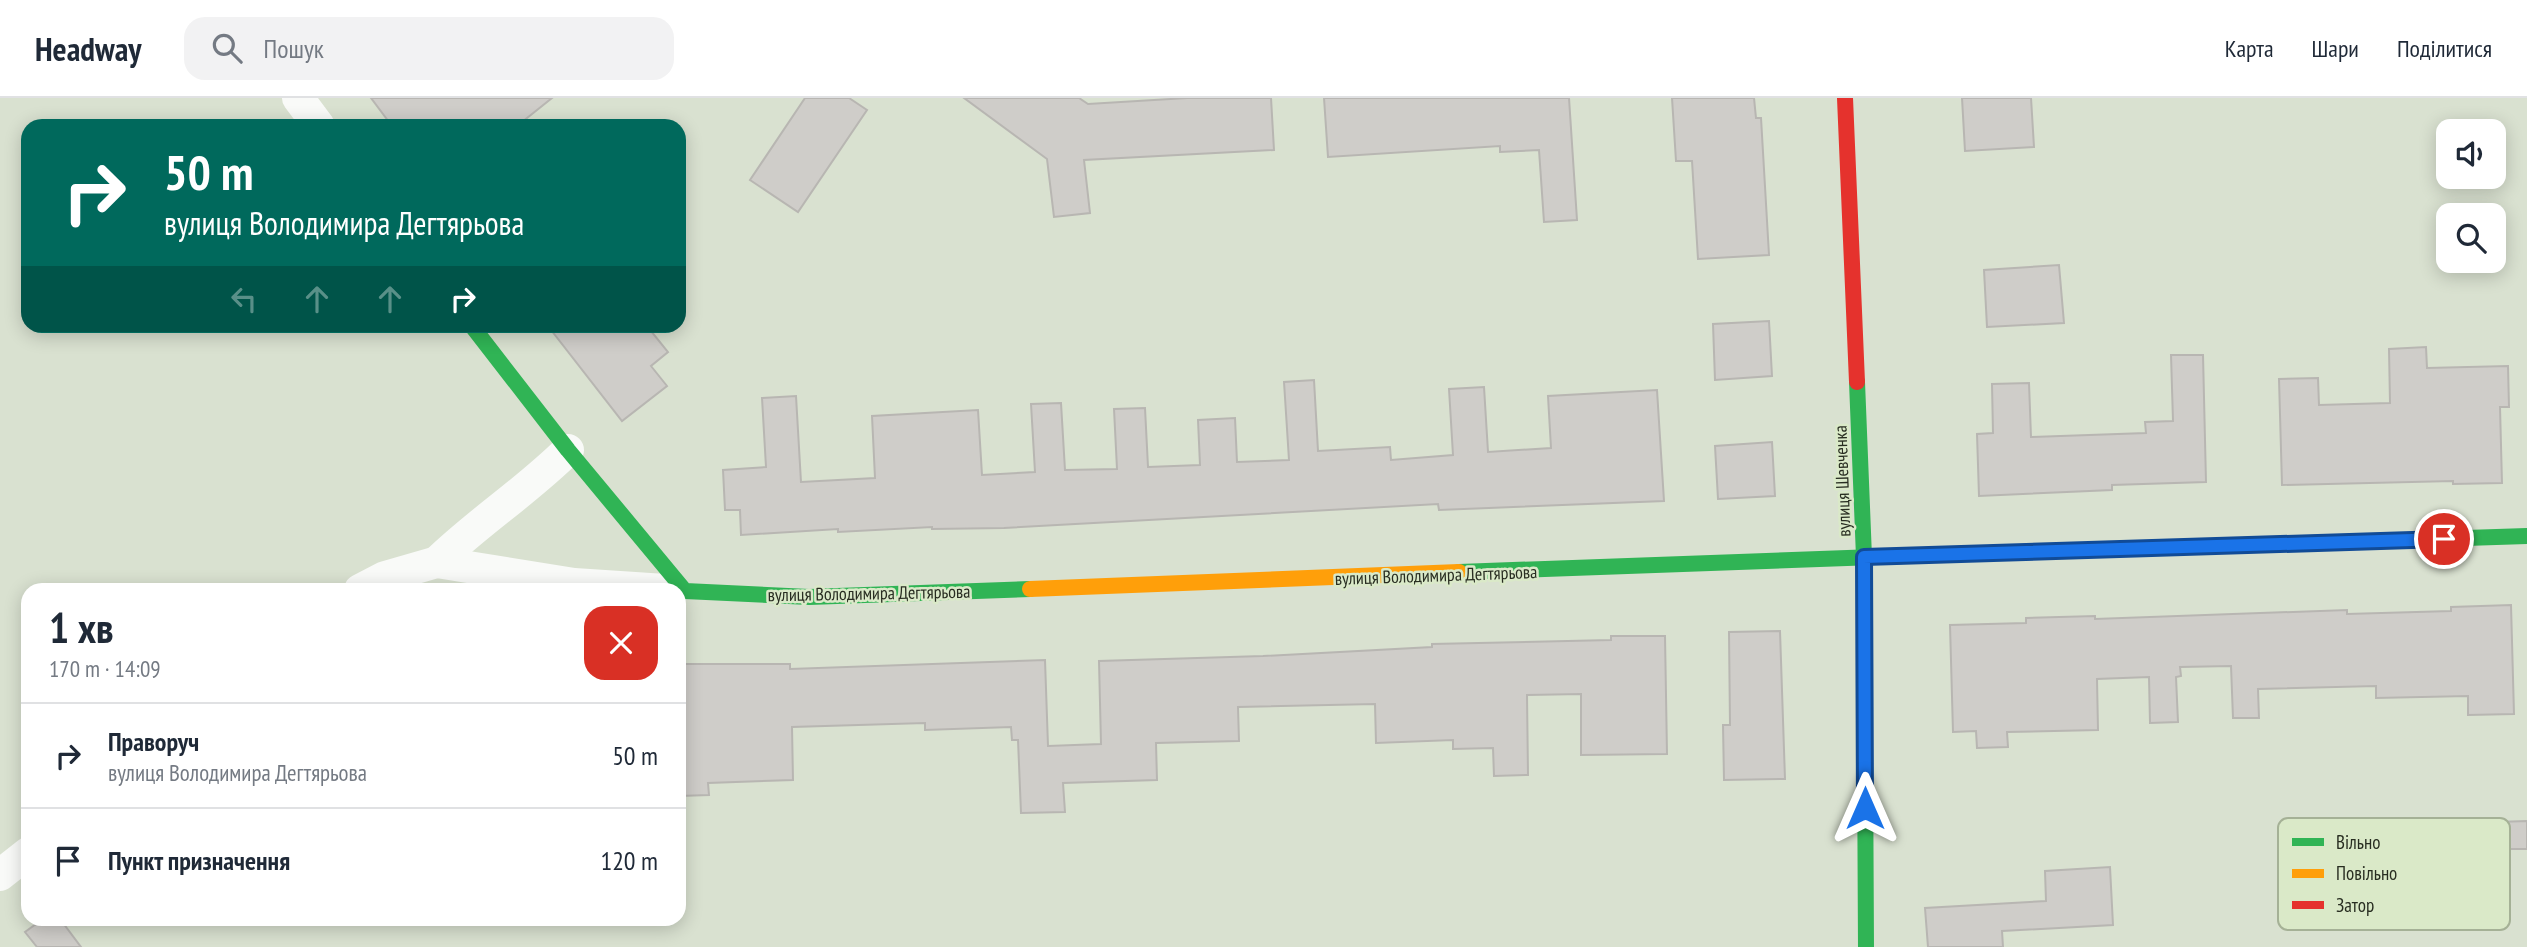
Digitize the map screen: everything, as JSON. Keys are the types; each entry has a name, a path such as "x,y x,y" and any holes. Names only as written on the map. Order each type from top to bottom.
{"street":[{"path":"298,98 314,119"},
{"name":"вулиця Шевченка","path":"1846,98 1864,557 1866,947"},
{"path":"477,333 671,583"},
{"path":"437,562 467,534 541,478 568,450"},
{"name":"вулиця Володимира Дегтярьова","path":"686,590 822,596 1864,557 2527,537"},
{"path":"373,583 437,562 568,583"},
{"path":"0,875 21,858"}],"building":[{"path":"371,98 552,98 526,119 387,119"},
{"path":"805,98 849,98 867,110 798,212 750,180"},
{"path":"964,98 1079,98 1088,104 1187,98 1271,98 1274,150 1084,160 1090,213 1054,217 1047,159"},
{"path":"1324,98 1569,98 1577,220 1544,222 1539,150 1500,152 1500,146 1328,157"},
{"path":"1672,98 1754,98 1756,118 1761,118 1769,255 1698,259 1692,161 1676,161"},
{"path":"1962,98 2031,98 2034,147 1965,151"},
{"path":"2059,265 2064,323 1987,327 1984,270"},
{"path":"1769,321 1772,376 1715,380 1713,324"},
{"path":"553,333 653,333 668,352 651,366 667,386 622,421"},
{"path":"2426,347 2427,368 2508,366 2509,407 2500,407 2502,483 2453,484 2453,481 2282,485 2279,379 2318,378 2319,405 2390,403 2389,349"},
{"path":"2171,355 2203,355 2206,482 2112,485 2112,490 1979,496 1977,434 1993,433 1992,384 2029,383 2031,437 2146,433 2145,422 2173,421"},
{"path":"1314,380 1318,451 1390,447 1391,460 1453,455 1449,389 1484,387 1488,452 1551,448 1548,396 1657,390 1664,501 1439,510 1438,504 1004,528 932,527 838,532 838,529 741,535 740,510 725,510 723,470 766,467 762,398 796,396 801,482 875,478 872,416 978,410 982,475 1035,472 1031,404 1061,403 1065,470 1117,469 1114,409 1145,408 1148,467 1200,465 1198,420 1235,418 1237,462 1289,460 1284,382"},
{"path":"1772,442 1775,496 1718,499 1715,446"},
{"path":"2511,605 2514,714 2468,715 2468,696 2376,698 2376,686 2258,689 2259,718 2233,718 2231,666 2180,667 2181,676 2176,677 2178,722 2150,723 2149,677 2097,679 2098,730 2007,732 2008,747 1977,748 1976,731 1953,732 1950,625 2026,623 2026,618 2095,616 2095,619 2347,610 2347,614 2451,611 2451,607"},
{"path":"1780,631 1785,779 1724,780 1723,725 1730,725 1729,632"},
{"path":"1611,636 1665,636 1667,754 1581,755 1581,694 1527,695 1528,775 1494,776 1493,748 1453,749 1453,740 1376,743 1375,704 1238,707 1239,741 1156,743 1157,780 1063,783 1065,812 1021,813 1018,740 1012,740 1011,727 925,730 925,723 792,727 793,780 708,783 709,795 686,796 686,664 790,664 790,669 1045,660 1048,746 1101,744 1099,661 1263,656 1432,647 1432,644 1611,640"},
{"path":"2527,821 2527,849 2510,849 2510,822"},
{"path":"2110,867 2113,925 2002,931 2003,947 1928,947 1925,908 2046,901 2045,871"},
{"path":"33,926 65,926 81,947 37,947 25,932"}],"traffic: fast":[{"path":"477,333 568,450 678,583"},
{"path":"1857,382 1864,557 1866,947"},
{"path":"2435,539 2527,536"},
{"path":"1459,572 1958,554"},
{"path":"686,591 809,597 1030,589"}],"traffic: slow":[{"path":"1958,554 2435,539"},
{"path":"1030,589 1459,572"}],"traffic: jam":[{"path":"1845,98 1857,382"}],"route":[{"path":"1865,808 1864,557 2444,539"}]}
